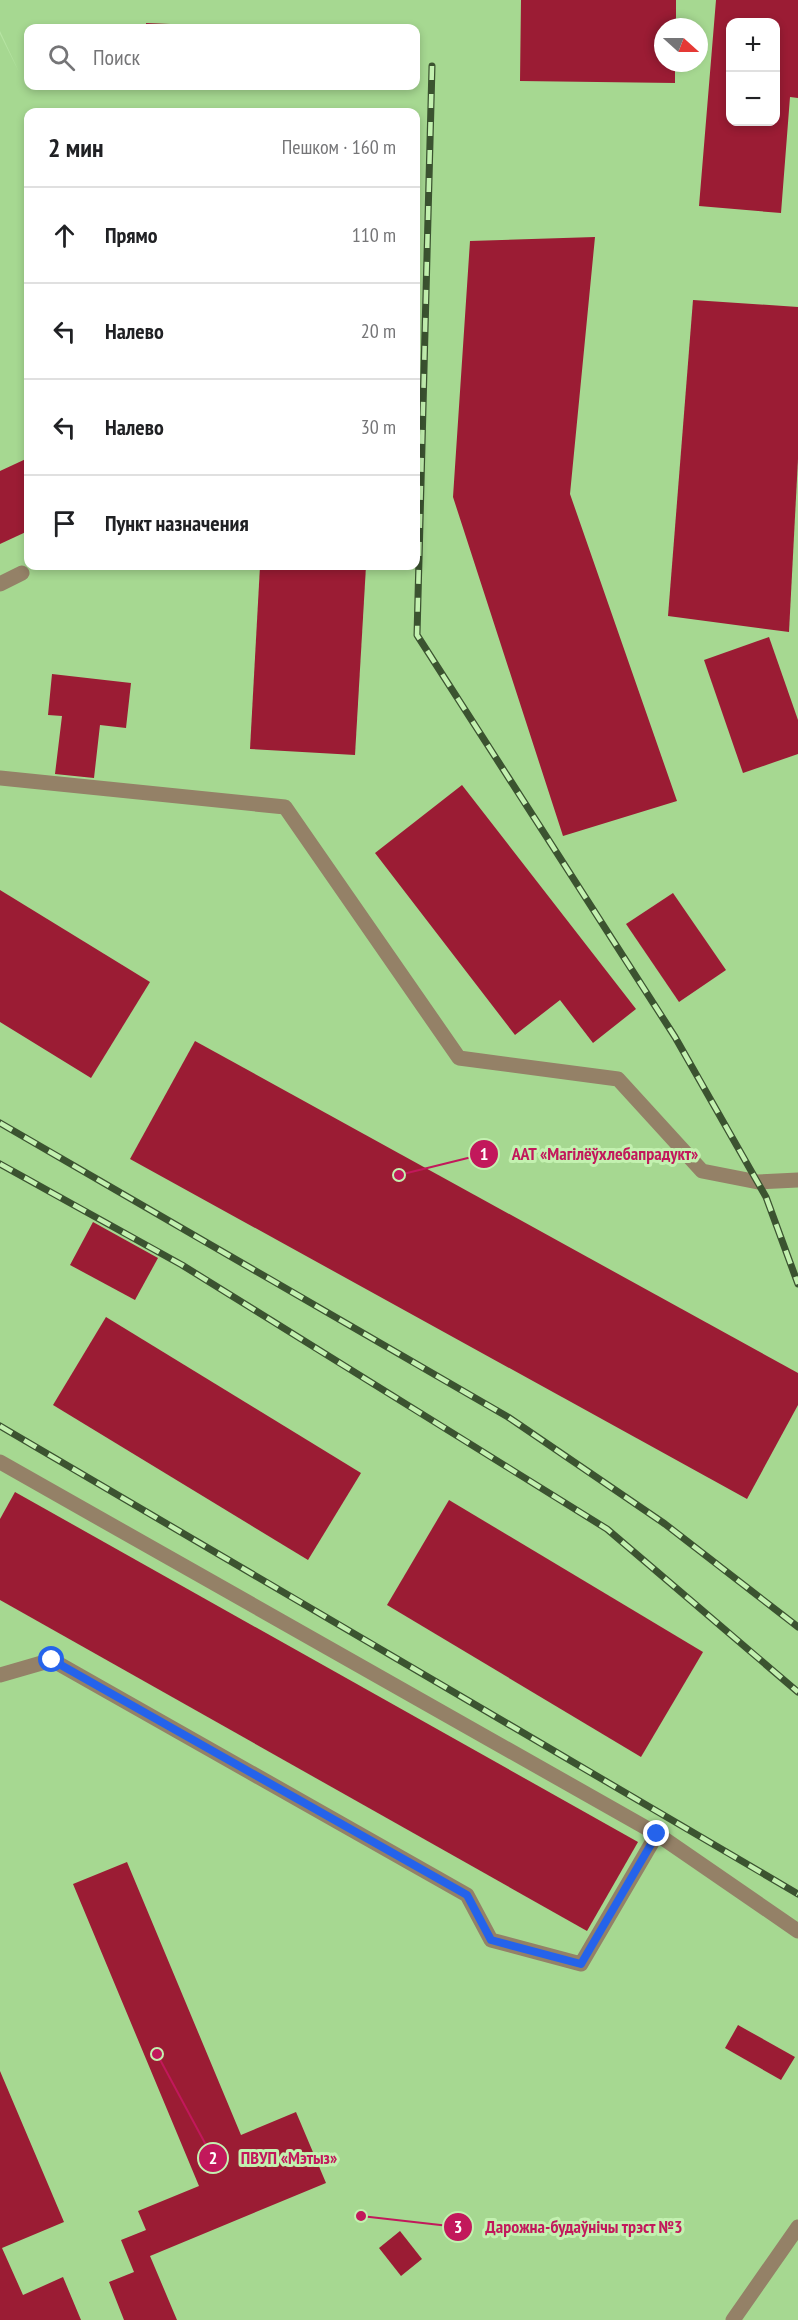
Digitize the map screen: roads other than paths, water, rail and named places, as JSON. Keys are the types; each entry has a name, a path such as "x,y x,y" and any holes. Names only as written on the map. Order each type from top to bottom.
{"lane":[{"path":"0,584 22,573"},
{"path":"0,778 285,807 459,1058 618,1079 702,1171 758,1182 798,1180"},
{"path":"0,1462 657,1834 798,1930"},
{"path":"0,1675 52,1660 467,1895 491,1940 581,1964 657,1834"},
{"path":"734,2320 798,2227"}],"railway":[{"path":"420,521 432,66"},
{"path":"419,570 417,635 675,1037 766,1197 798,1284"},
{"path":"0,1123 508,1417 665,1524 798,1627"},
{"path":"0,1164 182,1265 607,1529 798,1692"},
{"path":"0,1426 798,1894"}],"place":[{"name":"ААТ «Магілёўхлебапрадукт»","path":"399,1175"},
{"name":"ПВУП «Мэтыз»","path":"157,2054"},
{"name":"Дарожна-будаўнічы трэст №3","path":"361,2216"}]}
